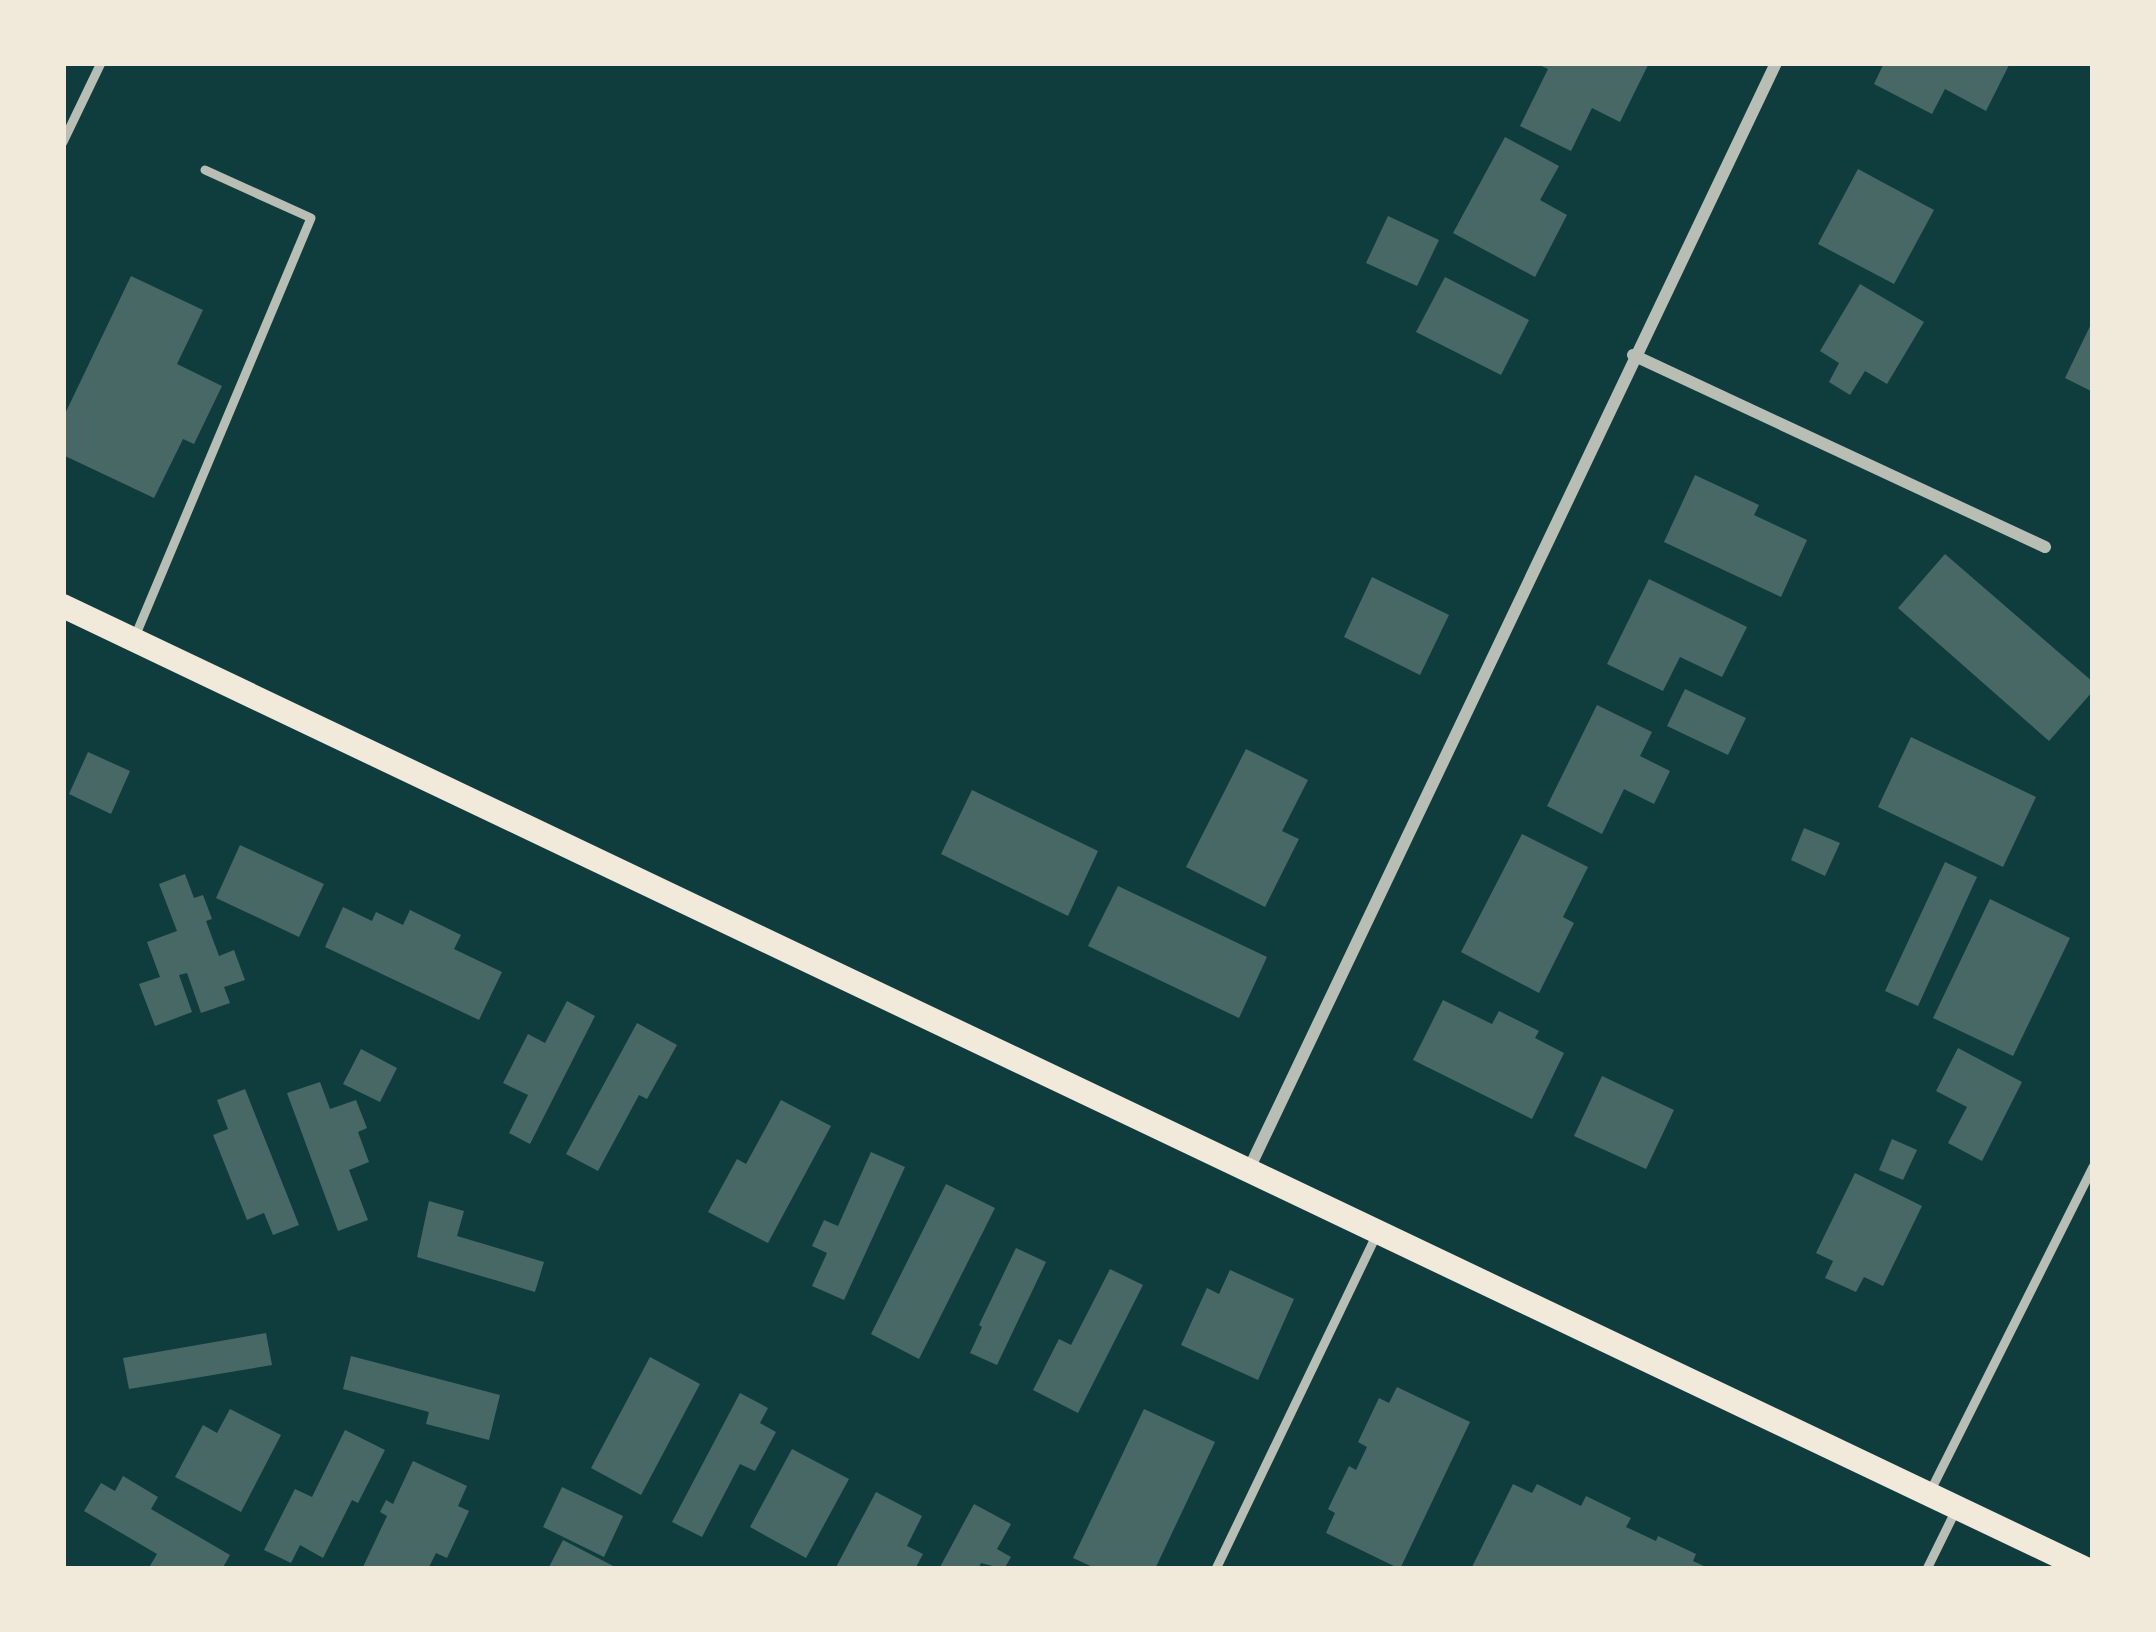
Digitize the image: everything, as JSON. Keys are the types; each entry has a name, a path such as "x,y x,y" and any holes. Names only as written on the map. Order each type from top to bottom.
{"main road":[{"path":"63,606 2086,1569"}],"street":[{"path":"1247,1172 1776,63"},
{"path":"1634,355 2045,547"}],"lane":[{"path":"63,142 101,63"},
{"path":"134,639 311,218 205,170"},
{"path":"1928,1494 2093,1167"},
{"path":"1216,1569 1377,1234"},
{"path":"1928,1569 1958,1508"}],"building":[{"path":"1535,63 1649,63 1620,122 1592,108 1571,151 1520,126 1548,69"},
{"path":"1884,63 2010,63 1986,111 1945,89 1932,114 1874,84"},
{"path":"1505,137 1559,166 1540,200 1567,215 1535,277 1453,233"},
{"path":"1858,169 1934,210 1894,284 1818,244"},
{"path":"1388,216 1439,240 1417,286 1366,263"},
{"path":"131,276 203,310 177,364 222,386 194,444 183,439 154,498 63,455 63,418"},
{"path":"1445,277 1529,320 1501,375 1416,332"},
{"path":"1860,284 1924,322 1887,384 1865,371 1850,395 1829,382 1839,363 1820,351"},
{"path":"2093,320 2093,392 2065,378"},
{"path":"1695,475 1759,505 1754,515 1807,540 1781,597 1664,542"},
{"path":"1945,554 2093,682 2093,691 2049,741 1898,608"},
{"path":"1372,577 1449,615 1420,675 1344,637"},
{"path":"1649,579 1747,627 1722,677 1680,657 1663,691 1607,664"},
{"path":"1685,689 1746,718 1728,755 1667,726"},
{"path":"1597,705 1652,732 1640,756 1670,771 1654,804 1624,789 1602,834 1547,806"},
{"path":"1911,737 2036,797 2003,867 1878,807"},
{"path":"1246,749 1308,780 1282,831 1299,839 1265,907 1186,867"},
{"path":"88,752 130,771 111,814 69,794"},
{"path":"972,790 1098,851 1068,916 941,854"},
{"path":"1804,828 1840,843 1825,876 1791,860"},
{"path":"1522,834 1588,867 1563,917 1574,923 1539,993 1461,952"},
{"path":"240,845 324,884 299,937 216,898"},
{"path":"1945,862 1977,877 1918,1006 1885,991"},
{"path":"185,874 194,898 203,895 212,919 206,921 219,956 234,950 245,980 224,987 230,1003 201,1013 187,973 179,975 192,1012 155,1026 139,984 160,977 147,942 177,931 159,884"},
{"path":"1118,886 1267,957 1239,1018 1088,946"},
{"path":"1990,899 2070,938 2013,1056 1933,1018"},
{"path":"343,907 372,921 376,912 403,925 410,910 461,935 454,949 502,972 479,1020 325,947"},
{"path":"1443,1000 1492,1024 1499,1011 1539,1031 1535,1038 1564,1053 1532,1119 1413,1060"},
{"path":"567,1001 595,1016 530,1144 509,1133 528,1095 503,1083 528,1034 545,1043"},
{"path":"637,1023 677,1045 647,1099 639,1095 598,1171 566,1154"},
{"path":"1958,1048 2022,1082 1982,1161 1948,1143 1967,1107 1936,1091"},
{"path":"361,1049 397,1068 380,1102 343,1084"},
{"path":"1602,1076 1674,1110 1646,1169 1574,1136"},
{"path":"320,1082 330,1109 356,1100 367,1128 358,1132 369,1162 349,1170 368,1220 338,1231 287,1093"},
{"path":"245,1089 299,1225 273,1235 264,1213 247,1220 213,1135 228,1129 217,1100"},
{"path":"781,1100 831,1126 768,1243 708,1212 737,1159 746,1164"},
{"path":"1892,1139 1917,1150 1903,1180 1879,1170"},
{"path":"871,1152 905,1167 844,1300 812,1286 827,1253 812,1246 824,1220 838,1226"},
{"path":"1855,1173 1922,1206 1883,1286 1864,1277 1856,1292 1825,1278 1833,1261 1816,1253"},
{"path":"946,1184 995,1208 919,1359 871,1334"},
{"path":"429,1201 464,1211 457,1236 544,1262 535,1292 417,1257"},
{"path":"1016,1248 1046,1262 997,1365 970,1353"},
{"path":"1110,1269 1143,1285 1078,1413 1033,1390 1059,1339 1071,1345"},
{"path":"1230,1270 1294,1299 1258,1380 1181,1345 1207,1288 1219,1294"},
{"path":"266,1333 272,1365 129,1389 123,1358"},
{"path":"351,1356 500,1395 489,1440 426,1424 429,1412 343,1389"},
{"path":"650,1357 700,1384 641,1495 591,1468"},
{"path":"1397,1387 1470,1422 1400,1569 1326,1533 1335,1513 1328,1509 1349,1466 1356,1470 1367,1447 1358,1442 1379,1398 1389,1403"},
{"path":"740,1393 768,1408 760,1423 776,1432 755,1471 740,1464 702,1537 672,1522"},
{"path":"230,1409 281,1435 241,1512 175,1477 203,1425 217,1433"},
{"path":"1144,1409 1215,1442 1155,1569 1097,1569 1073,1558"},
{"path":"345,1430 385,1450 358,1503 352,1500 323,1558 300,1545 291,1563 264,1550 295,1489 312,1497"},
{"path":"792,1449 849,1479 806,1558 750,1527"},
{"path":"413,1461 467,1486 458,1506 469,1511 447,1558 436,1553 428,1569 362,1569 387,1516 380,1512 386,1500 393,1504"},
{"path":"123,1476 158,1497 151,1509 230,1555 222,1569 155,1569 150,1566 157,1554 84,1511 101,1483 115,1491"},
{"path":"1513,1484 1532,1493 1537,1484 1581,1506 1586,1496 1631,1518 1626,1527 1696,1554 1693,1561 1710,1569 1471,1569"},
{"path":"562,1487 623,1516 604,1557 543,1527"},
{"path":"876,1492 922,1516 907,1546 923,1554 915,1569 835,1569"},
{"path":"974,1504 1011,1524 997,1549 1011,1557 1004,1569 981,1563 978,1569 939,1569"},
{"path":"563,1540 619,1569 548,1569"}]}
